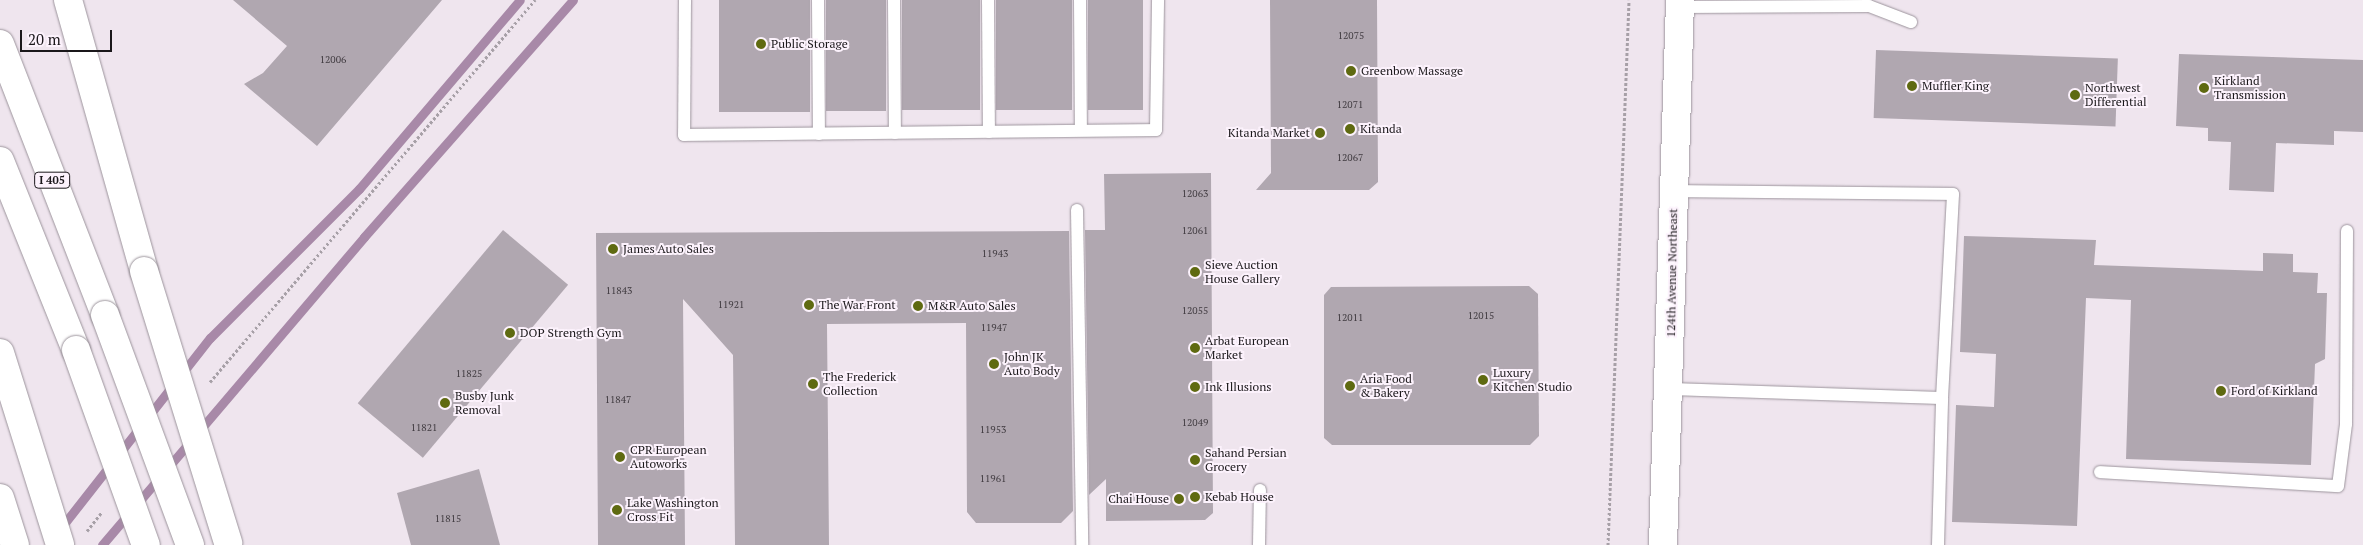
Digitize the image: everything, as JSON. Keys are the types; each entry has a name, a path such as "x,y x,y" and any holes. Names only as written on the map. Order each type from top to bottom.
{"main road":[{"path":"68,0 144,271 228,544"},
{"name":"124th Avenue Northeast","path":"1664,545 1680,3"},
{"name":"I 405","path":"0,44 105,315 190,545"},
{"path":"0,161 76,350 146,545"},
{"path":"0,353 70,541"},
{"path":"0,498 14,545"}],"lane":[{"path":"685,0 684,135 1156,130 1158,0"},
{"path":"818,0 819,134"},
{"path":"894,0 895,132"},
{"path":"988,0 989,132"},
{"path":"1080,0 1081,130"},
{"path":"1680,3 1869,6 1911,22"},
{"path":"1673,191 1953,194 1942,398 1938,545"},
{"path":"1077,210 1082,545"},
{"path":"2100,472 2338,486 2346,424 2347,231"},
{"path":"1670,389 1942,398"},
{"path":"1259,545 1260,490"}],"path":[{"path":"206,388 535,0"},
{"path":"1608,545 1629,0"},
{"path":"70,541 106,508"}],"building":[{"path":"233,0 442,0 317,146 244,84 263,73 287,46"},
{"path":"719,0 810,0 810,112 719,112"},
{"path":"826,0 886,0 886,111 826,111"},
{"path":"902,0 980,0 980,110 902,110"},
{"path":"996,0 1072,0 1072,110 996,110"},
{"path":"1088,0 1143,0 1143,110 1088,110"},
{"path":"1270,0 1377,0 1378,182 1369,190 1256,190 1271,173"},
{"path":"1876,50 2118,58 2115,126 1874,118"},
{"path":"2179,54 2363,60 2363,132 2334,131 2334,145 2276,143 2274,192 2229,190 2231,142 2208,141 2208,128 2176,126"},
{"path":"1211,173 1213,513 1205,520 1106,521 1106,479 1089,495 1085,230 1105,230 1104,174"},
{"path":"503,230 568,285 423,458 358,403"},
{"path":"1069,231 1073,511 1061,523 976,523 967,512 966,323 827,324 829,545 735,545 733,355 683,299 685,545 598,545 596,233"},
{"name":"Ford of Kirkland","path":"1964,236 2096,240 2094,265 2263,271 2263,253 2293,254 2293,272 2318,273 2317,293 2327,293 2325,359 2315,364 2311,465 2126,459 2131,300 2086,298 2077,526 1952,522 1956,405 1994,407 1996,354 1960,352"},
{"path":"1529,286 1538,294 1539,436 1530,445 1332,445 1324,438 1324,295 1331,287"},
{"path":"479,469 500,545 411,545 397,493"}],"waterway":[{"path":"60,529 210,338 359,189 520,0"},
{"path":"102,545 364,237 573,0"}],"place":[{"name":"Public Storage","path":"761,44"},
{"name":"Greenbow Massage","path":"1351,71"},
{"name":"Muffler King","path":"1912,86"},
{"name":"Kirkland Transmission","path":"2204,88"},
{"name":"Northwest Differential","path":"2075,95"},
{"name":"Kitanda","path":"1350,129"},
{"name":"Kitanda Market","path":"1320,133"},
{"name":"James Auto Sales","path":"613,249"},
{"name":"Sieve Auction House Gallery","path":"1195,272"},
{"name":"The War Front","path":"809,305"},
{"name":"M&R Auto Sales","path":"918,306"},
{"name":"DOP Strength Gym","path":"510,333"},
{"name":"Arbat European Market","path":"1195,348"},
{"name":"John JK Auto Body","path":"994,364"},
{"name":"Luxury Kitchen Studio","path":"1483,380"},
{"name":"The Frederick Collection","path":"813,384"},
{"name":"Aria Food & Bakery","path":"1350,386"},
{"name":"Ink Illusions","path":"1195,387"},
{"name":"Ford of Kirkland","path":"2221,391"},
{"name":"Busby Junk Removal","path":"445,403"},
{"name":"CPR European Autoworks","path":"620,457"},
{"name":"Sahand Persian Grocery","path":"1195,460"},
{"name":"Kebab House","path":"1195,497"},
{"name":"Chai House","path":"1179,499"},
{"name":"Lake Washington Cross Fit","path":"617,510"}]}
